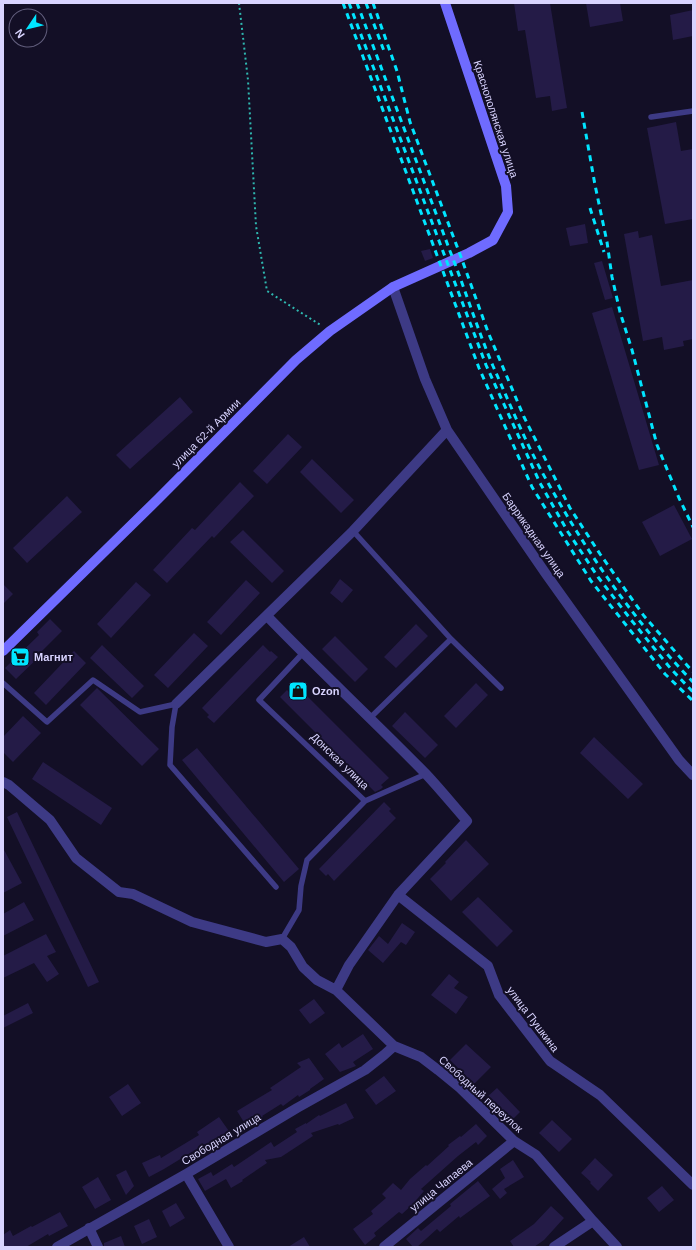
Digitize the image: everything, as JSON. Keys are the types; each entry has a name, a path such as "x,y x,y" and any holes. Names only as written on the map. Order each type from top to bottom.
{"street":[{"name":"Краснополянская улица","path":"445,3 506,186 508,212 493,240 448,263"},
{"name":"улица 62-й Армии","path":"3,651 158,499 296,360 330,331 393,287 448,263"},
{"name":"Баррикадная улица","path":"393,287 425,379 447,430 555,587 679,760 693,776"},
{"path":"176,704 353,531 447,430"},
{"path":"267,616 426,774 467,821 398,895 349,965 336,990"},
{"path":"3,782 9,785 50,820 76,858 119,892 133,894 192,922 266,942 282,939"},
{"name":"улица Пушкина","path":"398,895 488,966 499,995 550,1061 600,1095 693,1185"},
{"name":"Свободный переулок","path":"282,939 291,947 303,967 317,980 336,990 394,1046 420,1057 438,1070 460,1088 514,1141 536,1155 592,1221 617,1247"},
{"name":"Свободная улица","path":"57,1247 365,1070 394,1046"},
{"name":"улица Чапаева","path":"384,1247 514,1141"},
{"path":"186,1174 229,1247"},
{"path":"554,1247 592,1221"},
{"path":"89,1228 98,1247"}],"lane":[{"path":"651,117 693,111"},
{"path":"353,531 451,638 502,688"},
{"path":"370,718 451,638"},
{"name":"Донская улица","path":"282,939 299,910 301,886 307,860 365,801 259,700 303,653"},
{"path":"3,683 47,722 93,680 140,712 176,704 172,727 170,765 276,887"},
{"path":"365,801 426,774"}],"path":[{"path":"238,3 248,80 256,226 267,291 330,331"}],"building":[{"path":"514,3 550,3 567,108 552,111 550,96 536,98 525,30 518,31"},
{"path":"586,3 620,3 623,21 590,27"},
{"path":"693,10 693,36 673,40 670,15"},
{"path":"676,122 681,151 693,149 693,219 665,224 647,128"},
{"path":"585,224 588,243 570,246 566,228"},
{"path":"638,231 639,238 652,235 661,286 693,280 693,339 683,341 684,346 664,350 662,337 643,341 624,234"},
{"path":"430,249 433,258 425,261 421,251"},
{"path":"602,261 613,298 605,300 594,263"},
{"path":"612,307 659,465 639,470 592,313"},
{"path":"180,397 193,412 130,469 116,455"},
{"path":"288,434 302,447 267,484 253,471"},
{"path":"312,459 354,500 341,513 300,472"},
{"path":"240,482 254,496 214,538 212,536 167,583 153,570 192,528 195,530"},
{"path":"67,496 82,512 27,563 13,548"},
{"path":"674,505 692,539 660,556 642,522"},
{"path":"243,530 284,571 272,583 230,542"},
{"path":"340,579 353,590 342,603 330,593"},
{"path":"246,580 260,593 221,635 207,622"},
{"path":"136,582 151,595 111,638 97,624"},
{"path":"3,584 13,594 3,604"},
{"path":"50,619 62,631 39,654 41,655 16,679 5,668 39,635 37,632"},
{"path":"416,624 428,636 396,668 384,657"},
{"path":"194,633 208,646 168,688 154,675"},
{"path":"335,636 368,669 355,682 322,649"},
{"path":"102,645 144,686 132,698 90,658"},
{"path":"263,645 278,657 214,723 207,717 209,715 202,708"},
{"path":"74,651 86,663 46,705 34,693"},
{"path":"476,683 488,695 456,728 444,716"},
{"path":"296,685 389,778 381,785 383,787 381,789 375,792 280,697 287,690 289,692"},
{"path":"97,688 159,749 142,766 80,705"},
{"path":"405,712 438,745 425,758 392,726"},
{"path":"23,716 41,733 13,762 3,752 3,737"},
{"path":"594,737 643,784 628,799 580,753"},
{"path":"197,748 299,869 284,882 182,760"},
{"path":"43,762 112,808 101,825 32,779"},
{"path":"384,802 391,809 389,811 396,818 334,881 328,874 326,876 319,869"},
{"path":"17,812 99,982 88,987 7,817"},
{"path":"466,840 489,864 451,901 430,879"},
{"path":"3,848 22,883 3,893"},
{"path":"478,897 513,931 497,947 462,912"},
{"path":"24,902 34,920 3,936 3,914"},
{"path":"402,923 415,932 406,945 401,942 383,963 368,950 379,936 388,944"},
{"path":"46,934 56,952 47,956 59,974 47,982 34,963 3,978 3,956"},
{"path":"449,974 459,982 454,988 468,997 456,1014 431,995"},
{"path":"314,999 325,1013 310,1024 299,1010"},
{"path":"28,1003 33,1013 3,1028 3,1016"},
{"path":"363,1034 373,1049 353,1062 356,1066 340,1072 325,1054 339,1043 342,1048"},
{"path":"466,1044 491,1067 474,1084 450,1060"},
{"path":"309,1058 324,1079 299,1097 298,1095 283,1106 281,1104 247,1127 237,1111 272,1090 270,1088 301,1067 297,1063"},
{"path":"384,1076 396,1091 376,1105 365,1090"},
{"path":"128,1084 141,1103 122,1116 109,1097"},
{"path":"497,1088 520,1112 511,1121 487,1097"},
{"path":"346,1103 354,1118 339,1125 338,1124 311,1133 313,1136 281,1157 265,1160 267,1163 231,1188 226,1179 205,1191 198,1179 211,1172 213,1176 232,1164 234,1167 271,1142 274,1147 297,1132 295,1129 306,1124 319,1115 320,1116"},
{"path":"219,1117 231,1134 208,1149 205,1144 149,1177 142,1163 160,1155 161,1158 199,1135 197,1132"},
{"path":"552,1120 572,1139 559,1152 539,1133"},
{"path":"476,1124 487,1136 478,1145 476,1142 458,1156 421,1189 424,1191 412,1205 402,1214 399,1212 374,1233 376,1236 365,1245 353,1229 373,1214 371,1211 386,1198 382,1194 393,1183 401,1190 410,1179 426,1165 427,1166 449,1146 448,1145 460,1136 461,1137"},
{"path":"595,1158 613,1175 598,1191 581,1173"},
{"path":"513,1160 524,1177 504,1189 507,1193 500,1199 492,1189 505,1178 500,1169"},
{"path":"126,1170 134,1186 126,1195 116,1175"},
{"path":"98,1177 111,1200 95,1209 82,1187"},
{"path":"478,1181 490,1196 460,1218 459,1216 440,1232 437,1229 417,1247 413,1247 406,1239 418,1228 421,1231"},
{"path":"662,1186 674,1200 659,1212 647,1198"},
{"path":"176,1203 185,1218 170,1227 162,1211"},
{"path":"551,1206 564,1218 544,1240 534,1247 514,1247 510,1241 534,1224"},
{"path":"60,1212 68,1226 49,1236 48,1234 26,1247 3,1247 3,1235 10,1230 13,1236"},
{"path":"149,1219 157,1237 142,1244 134,1226"},
{"path":"121,1236 125,1247 104,1247 104,1243"},
{"path":"304,1237 310,1247 288,1247"}],"railway":[{"path":"343,3 479,368 532,487 591,581 665,674 693,701"},
{"path":"349,3 486,365 540,483 568,532 598,577 671,669 693,692"},
{"path":"357,3 487,352 532,453 562,508 613,586 651,635 693,682"},
{"path":"366,3 384,51"},
{"path":"373,3 397,71 410,122 488,332 524,417 570,508 600,554 644,616 693,672"},
{"path":"582,112 607,242 612,277 620,312 632,350 657,445 693,527"},
{"path":"590,208 604,252"}],"place":[{"name":"Магнит","path":"20,657"},
{"name":"Ozon","path":"298,691"}]}
